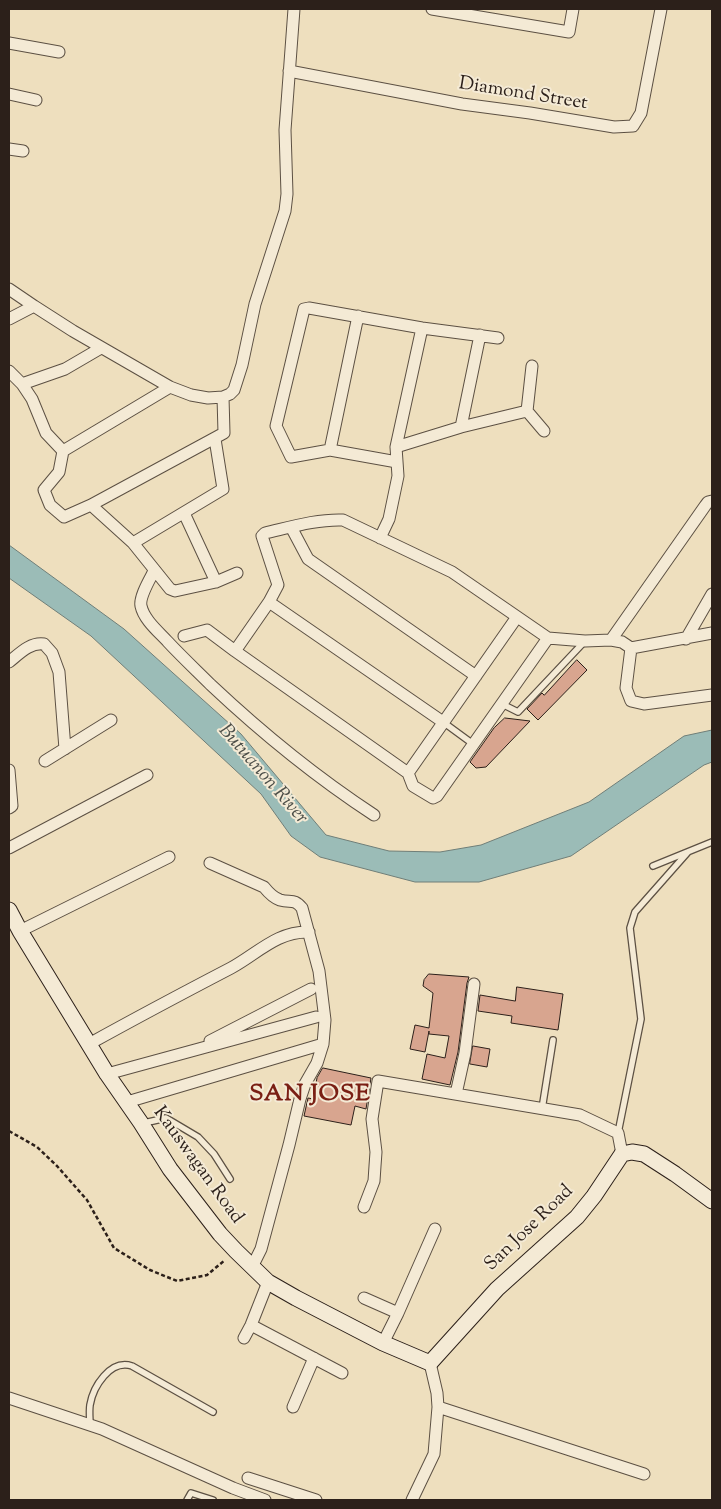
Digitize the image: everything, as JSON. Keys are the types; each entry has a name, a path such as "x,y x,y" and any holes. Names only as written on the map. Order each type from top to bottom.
{"street":[{"path":"9,289 101,348 170,387 191,395 208,398 224,397 230,394 234,390 242,365 255,304 285,212 287,194 284,130 294,9"},
{"path":"432,9 569,32 572,9"},
{"name":"Diamond Street","path":"289,71 462,104 614,127 633,126 641,112 661,9"},
{"path":"9,43 59,52"},
{"path":"9,94 36,100"},
{"path":"9,149 23,151"},
{"path":"9,319 34,306"},
{"path":"396,462 330,450 291,457 276,426 304,310 309,308 422,328 498,338"},
{"path":"330,450 358,316"},
{"path":"380,538 390,519 398,476 396,447 422,328"},
{"path":"461,427 480,335"},
{"path":"22,384 65,369 101,348"},
{"path":"532,366 527,411 544,431"},
{"path":"9,371 32,398 46,433 62,451 59,472 44,490 50,505 64,517 91,505 224,433 224,397"},
{"path":"62,451 170,387"},
{"path":"396,447 461,427 527,411"},
{"path":"133,543 223,489 215,439"},
{"path":"611,640 705,506 708,502 712,501"},
{"path":"91,505 133,543 170,590 175,591 216,582 237,573"},
{"path":"184,513 216,582"},
{"path":"235,651 269,602 278,585 262,536 265,533 329,520 343,520 452,572 548,638 585,641 611,640 622,642 631,648 712,633"},
{"path":"291,527 308,559 476,676"},
{"path":"154,571 140,600 141,607 155,628 177,652 258,728 334,789 374,815"},
{"path":"686,639 712,594"},
{"path":"269,602 443,722"},
{"path":"408,772 517,618"},
{"path":"184,636 207,630 408,772 413,786 433,798 437,796 548,638"},
{"path":"9,662 37,643 44,644 52,653 59,672 66,749"},
{"path":"631,648 626,688 631,701 644,704 712,694"},
{"path":"46,761 112,720"},
{"path":"9,770 12,806 9,808"},
{"path":"9,848 147,775"},
{"path":"20,932 169,857"},
{"path":"210,863 264,887 279,900 295,901 302,908 319,971 325,1020 317,1063 300,1099 261,1249 252,1267"},
{"name":"Kauswagan Road","path":"9,910 20,932 106,1074 141,1123 170,1169 220,1234 268,1282 328,1316 383,1343 430,1363"},
{"path":"89,1044 233,967 271,942 296,932 309,932"},
{"path":"456,1094 465,1052 474,984"},
{"path":"191,1050 311,989"},
{"path":"286,1002 291,1024"},
{"path":"106,1074 316,1017"},
{"path":"126,1102 322,1044"},
{"path":"364,1207 374,1182 376,1152 372,1118 378,1081 580,1115 618,1133 622,1154 632,1152 644,1154 676,1174 712,1201"},
{"name":"San Jose Road","path":"430,1363 497,1289 577,1217 594,1196 622,1154"},
{"path":"383,1343 435,1229"},
{"path":"244,1338 268,1282"},
{"path":"364,1298 398,1313"},
{"path":"251,1325 342,1373"},
{"path":"293,1407 314,1358"},
{"path":"412,1500 434,1454 438,1408 437,1393 430,1363"},
{"path":"9,1398 102,1429 264,1500"},
{"path":"438,1408 644,1474"},
{"path":"248,1478 316,1500"}],"lane":[{"path":"502,704 518,712 585,641"},
{"path":"443,722 473,744"},
{"path":"653,866 712,842"},
{"path":"618,1133 641,1019 630,928 635,912 688,852"},
{"path":"542,1109 554,1040"},
{"path":"141,1123 166,1118 198,1137 214,1154 230,1179"},
{"path":"90,1426 90,1406 95,1390 106,1374 116,1366 126,1364 213,1412"},
{"path":"187,1500 191,1493 213,1500"}],"path":[{"path":"9,1131 37,1148 57,1166 87,1200 114,1248 150,1270 177,1281 208,1275 236,1251"}],"water":[{"name":"Butuanon River","path":"9,545 124,629 241,734 326,835 389,851 440,852 481,845 589,802 684,736 712,730 712,762 704,765 571,856 479,882 415,882 320,857 291,836 261,794 91,636 9,578"}],"building":[{"path":"577,660 587,670 538,720 527,709 542,693 544,695"},
{"path":"505,718 530,721 486,767 476,768 470,762 494,728"},
{"path":"429,974 469,977 458,1052 450,1085 422,1079 427,1054 445,1058 449,1036 429,1034 429,1031 425,1052 410,1049 415,1025 429,1028 433,993 423,986 424,980"},
{"path":"517,987 563,994 558,1030 511,1023 512,1016 478,1011 480,995 515,1001"},
{"path":"473,1046 490,1049 487,1067 470,1064"},
{"path":"323,1068 371,1078 366,1109 355,1106 351,1125 304,1116 308,1098 313,1099 317,1078"}],"district":[{"name":"SAN JOSE","path":"310,1096"}]}
